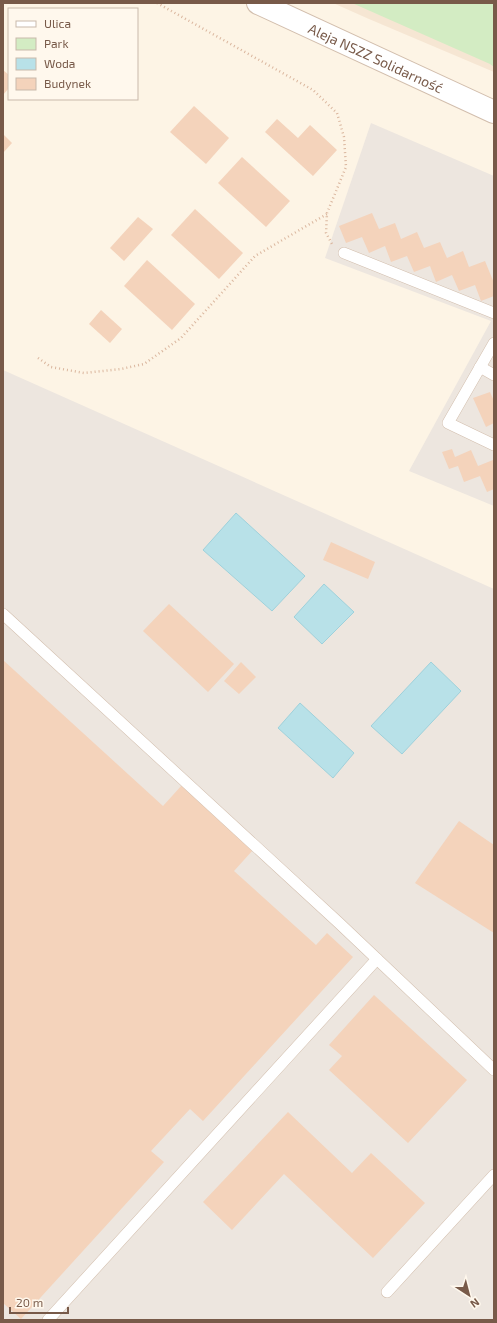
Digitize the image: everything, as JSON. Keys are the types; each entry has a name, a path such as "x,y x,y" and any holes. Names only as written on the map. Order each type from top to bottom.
{"street":[{"name":"Aleja NSZZ Solidarność","path":"258,3 494,112"}],"lane":[{"path":"344,254 494,312"},
{"path":"494,343 448,423 494,445"},
{"path":"480,368 494,375"},
{"path":"3,614 377,959 494,1070"},
{"path":"48,1320 377,959"},
{"path":"387,1292 494,1174"}],"path":[{"path":"157,3 312,90 337,113 344,137 346,167 327,213 326,233 334,249 344,254"},
{"path":"38,358 51,367 84,373 121,369 144,364 181,338 255,256 327,213"}],"shaded area":[{"path":"333,3 494,3 494,72 369,19"},
{"path":"371,123 494,176 494,506 409,471 491,321 325,258"},
{"path":"3,370 494,589 494,1320 3,1320"}],"green space":[{"path":"352,3 494,3 494,67 490,64"}],"water":[{"path":"236,513 305,576 272,611 203,550"},
{"path":"324,584 354,612 322,644 294,617"},
{"path":"431,662 461,691 402,754 371,726"},
{"path":"300,703 354,753 333,778 278,728"}],"building":[{"path":"3,70 8,74 8,89 3,95"},
{"path":"194,106 229,138 206,164 170,132"},
{"path":"277,119 298,138 310,125 337,150 313,176 265,132"},
{"path":"3,134 12,143 3,153"},
{"path":"242,157 290,201 266,227 218,183"},
{"path":"195,209 243,253 219,279 171,235"},
{"path":"372,213 379,229 395,223 401,239 417,232 424,248 440,242 447,258 463,251 469,267 485,261 494,283 494,296 481,301 475,285 459,291 452,275 436,282 430,266 414,272 407,256 391,262 385,246 369,253 362,237 346,243 339,226"},
{"path":"138,217 153,229 124,261 110,248"},
{"path":"147,260 195,304 172,330 124,286"},
{"path":"101,310 122,329 110,343 89,324"},
{"path":"490,392 494,401 494,423 486,427 473,398"},
{"path":"452,449 455,457 471,450 478,466 493,460 494,489 487,492 480,476 464,482 458,466 449,469 442,452"},
{"path":"331,542 375,562 368,579 323,560"},
{"path":"169,604 234,664 208,692 143,631"},
{"path":"3,660 163,806 182,785 253,850 234,871 316,945 327,933 353,957 203,1121 190,1109 151,1151 164,1162 21,1319 3,1303"},
{"path":"241,662 256,677 239,694 224,681"},
{"path":"459,821 494,845 494,933 415,883"},
{"path":"374,995 467,1080 408,1143 329,1070 342,1056 329,1045"},
{"path":"288,1112 352,1173 371,1153 425,1203 373,1258 284,1174 232,1230 203,1202"}]}
